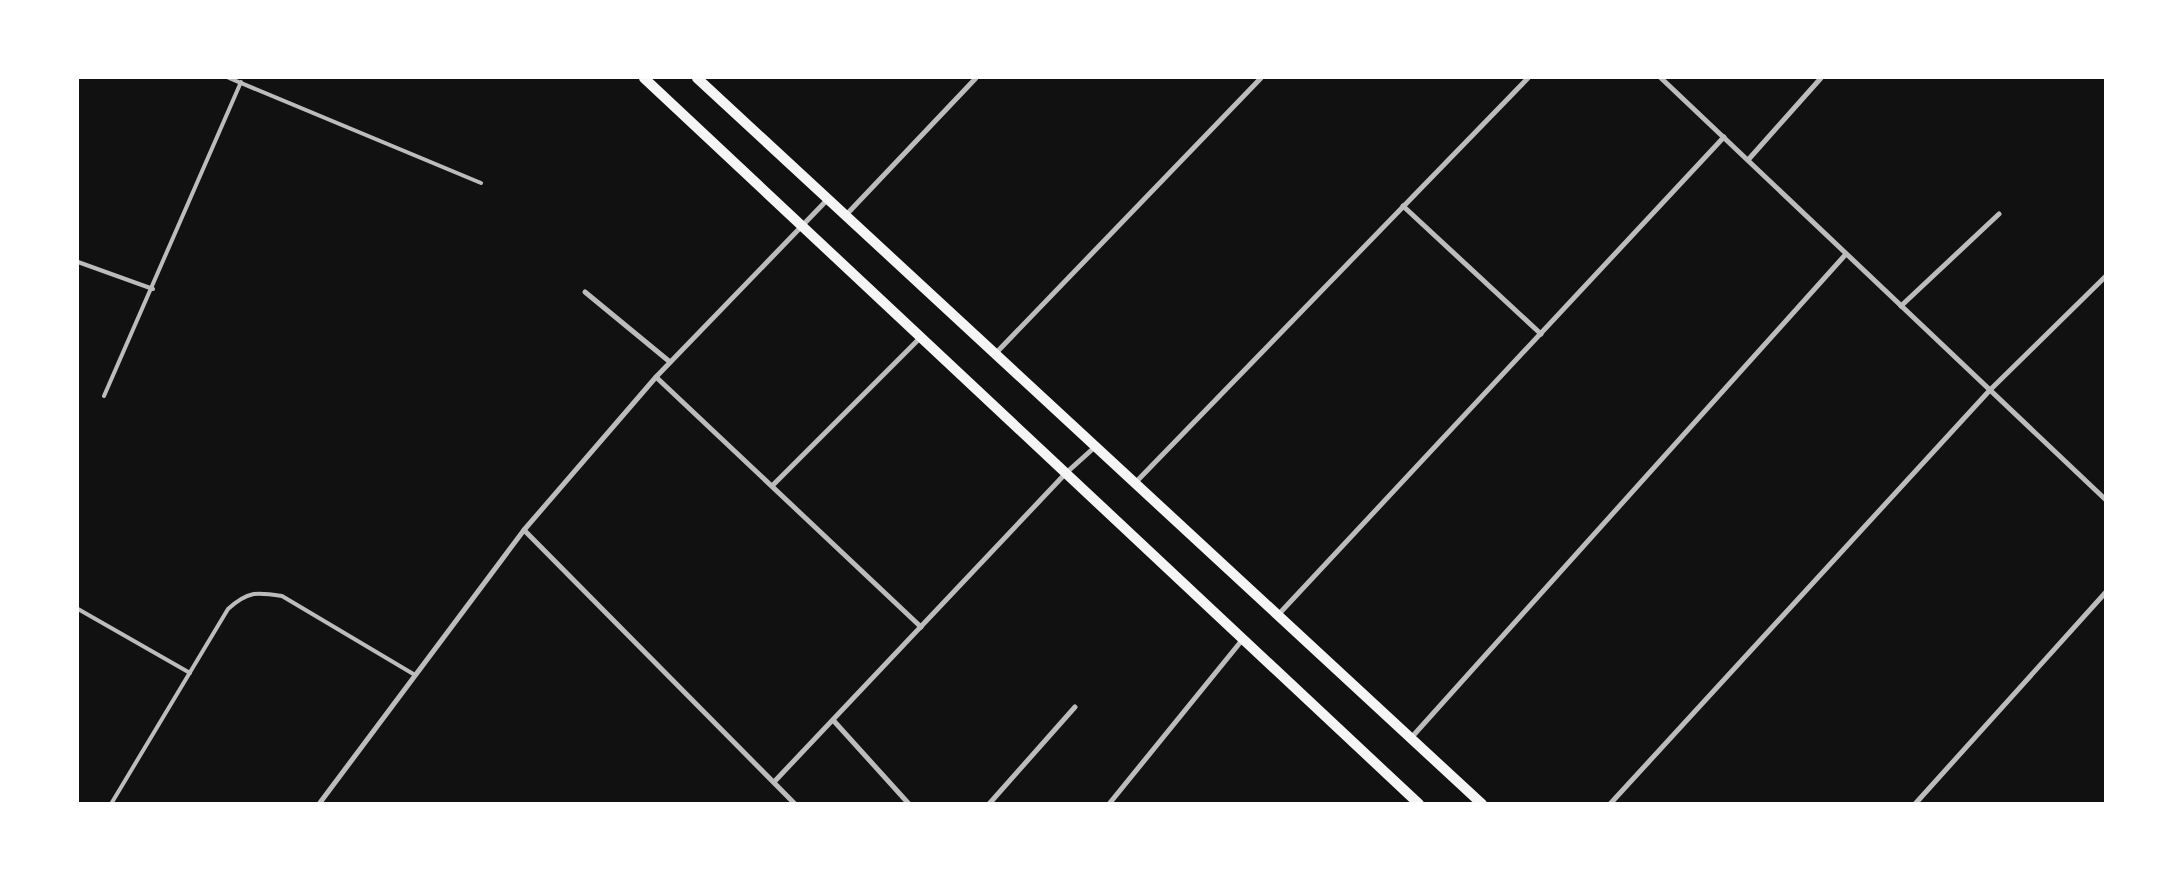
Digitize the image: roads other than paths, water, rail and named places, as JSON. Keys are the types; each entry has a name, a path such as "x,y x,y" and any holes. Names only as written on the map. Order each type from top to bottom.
{"main road":[{"path":"644,78 1419,804"},
{"path":"698,78 1482,804"}],"street":[{"path":"846,215 976,78"},
{"path":"996,353 1261,78"},
{"path":"1135,482 1528,78"},
{"path":"1661,78 2106,500"},
{"path":"1748,160 1822,78"},
{"path":"1278,615 1724,137"},
{"path":"319,804 524,530 656,377 828,198"},
{"path":"1403,206 1541,334"},
{"path":"1901,306 1999,214"},
{"path":"1410,738 1846,254"},
{"path":"1610,804 1990,390 2106,276"},
{"path":"585,292 670,362"},
{"path":"772,486 920,337"},
{"path":"656,377 921,627"},
{"path":"774,782 1066,473 1096,446"},
{"path":"524,530 795,804"},
{"path":"1915,804 2106,592"},
{"path":"1109,804 1244,639"},
{"path":"989,804 1075,707"},
{"path":"833,720 909,804"}],"lane":[{"path":"229,78 481,183"},
{"path":"104,396 241,82"},
{"path":"78,262 152,288"},
{"path":"111,804 228,609 241,598 258,593 282,596 415,675"},
{"path":"78,609 190,673"}]}
